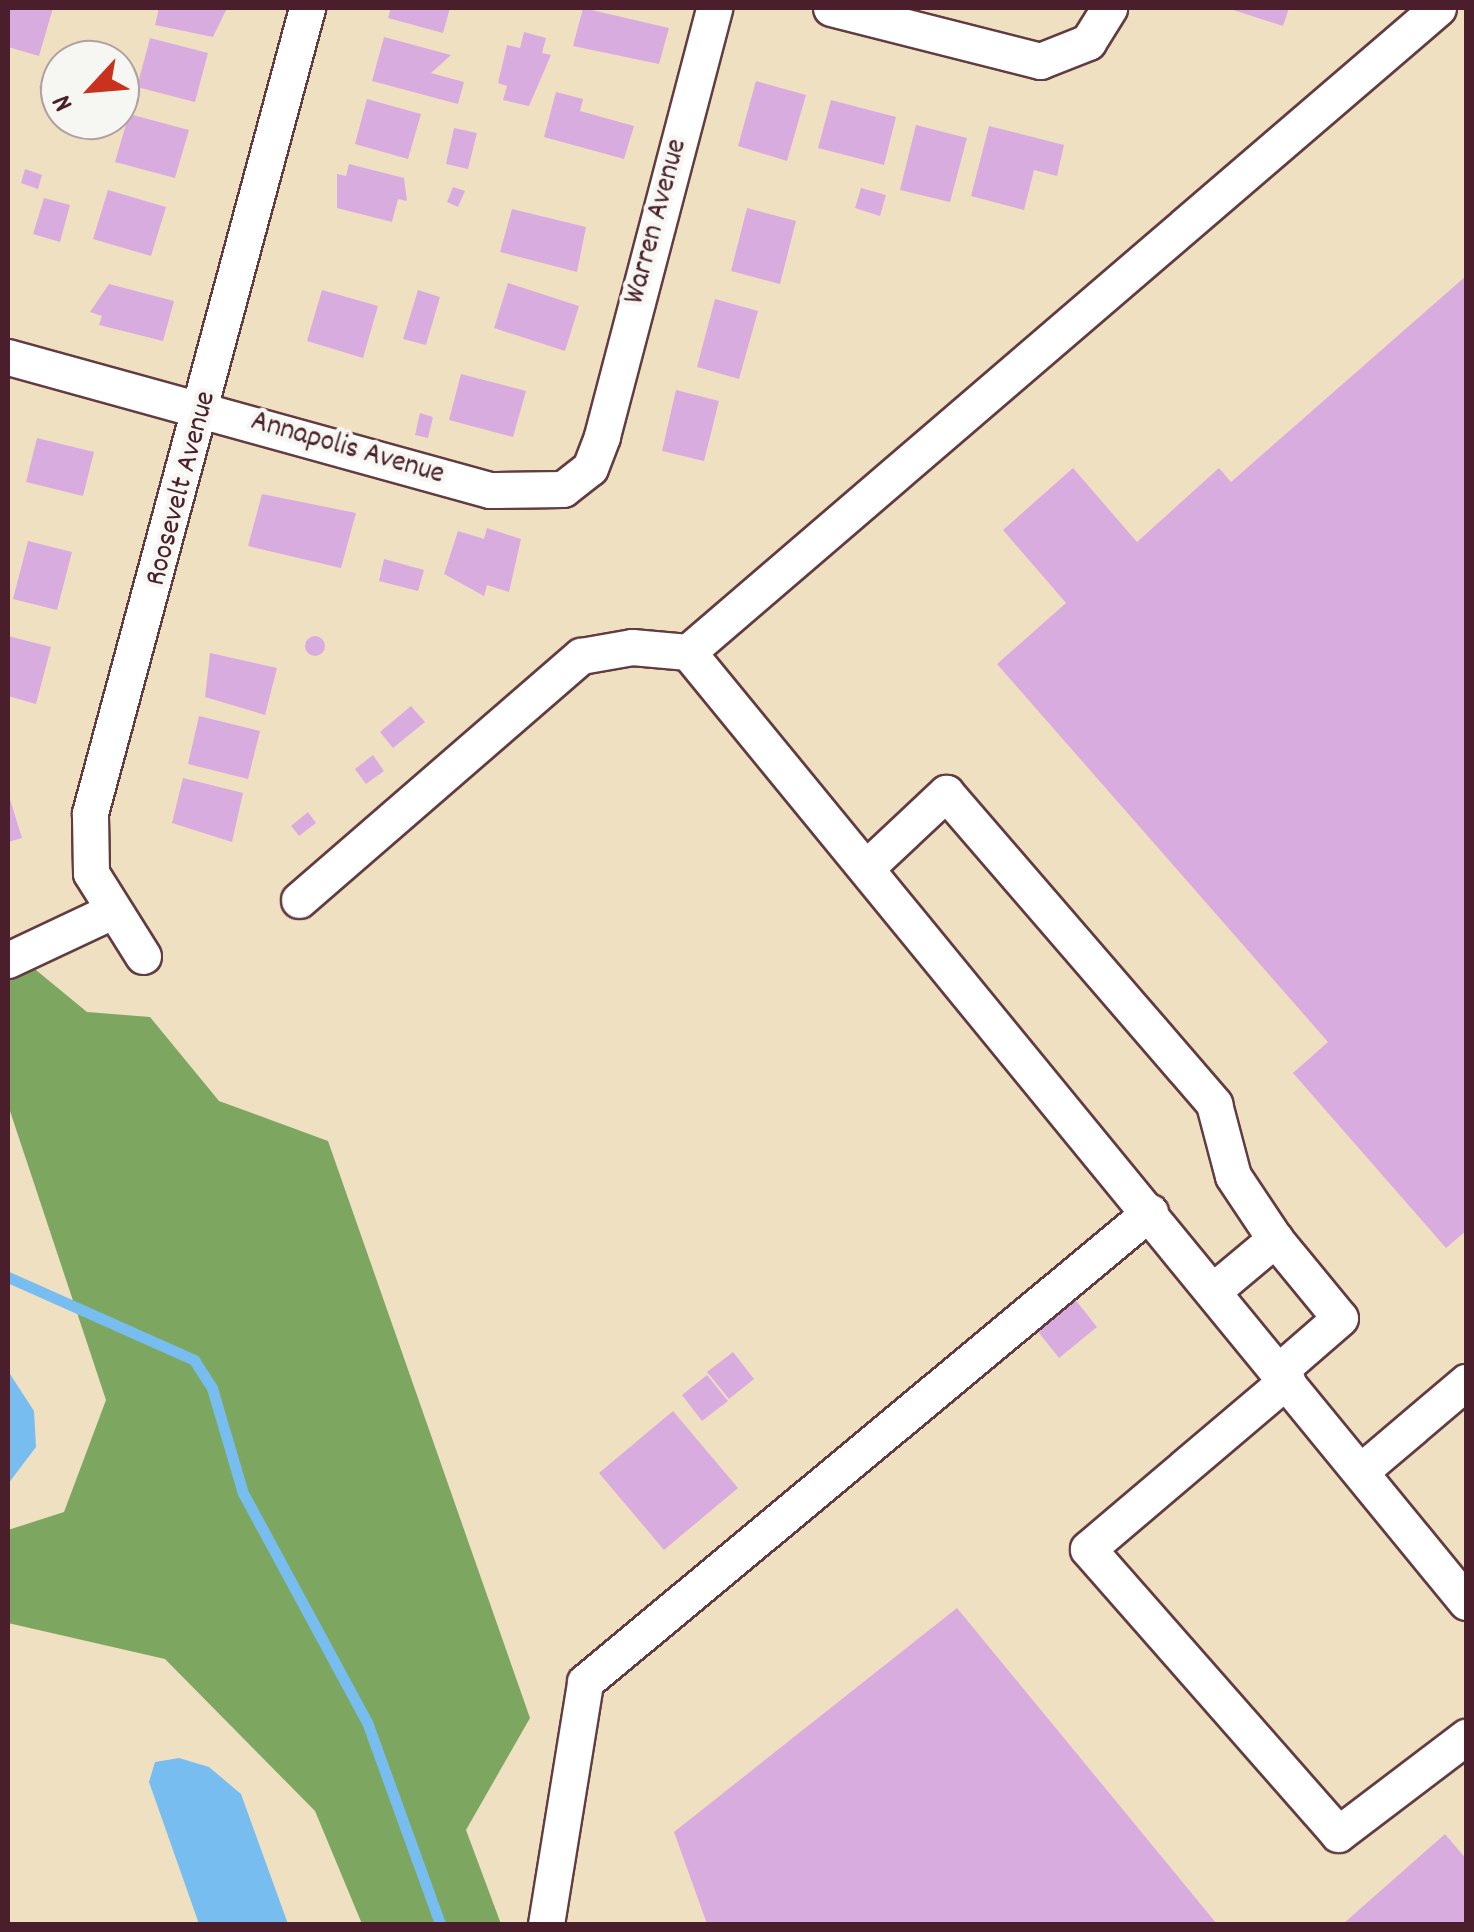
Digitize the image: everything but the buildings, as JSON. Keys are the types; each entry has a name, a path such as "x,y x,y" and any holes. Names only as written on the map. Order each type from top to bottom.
{"street":[{"name":"Roosevelt Avenue","path":"143,956 110,912 88,855 90,812 204,410 307,8"},
{"name":"Warren Avenue","path":"602,436 714,8"},
{"path":"831,8 1007,54 1067,55 1096,34 1109,8"},
{"path":"688,652 1438,8"},
{"name":"Annapolis Avenue","path":"8,357 516,494 574,483 602,436"},
{"path":"299,900 581,656 632,646 688,652 1466,1602"},
{"path":"866,868 946,793 1214,1104 1232,1176 1275,1238 1340,1318 1283,1376 1088,1549 1338,1834 1466,1736"},
{"path":"8,960 110,912"},
{"path":"546,1924 586,1682 1150,1212"},
{"path":"1214,1290 1275,1238"},
{"path":"1361,1471 1466,1382"}],"green space":[{"path":"8,947 87,1012 150,1017 219,1101 328,1141 530,1718 466,1830 501,1924 362,1924 315,1811 165,1659 8,1623 8,1530 64,1512 106,1400 10,1111"}],"water":[{"path":"8,1371 34,1411 36,1447 8,1484"},
{"path":"179,1758 209,1767 241,1794 288,1924 199,1924 149,1782 155,1762"}],"waterway":[{"path":"8,1277 194,1360 212,1388 243,1493 367,1722 440,1924"}]}
